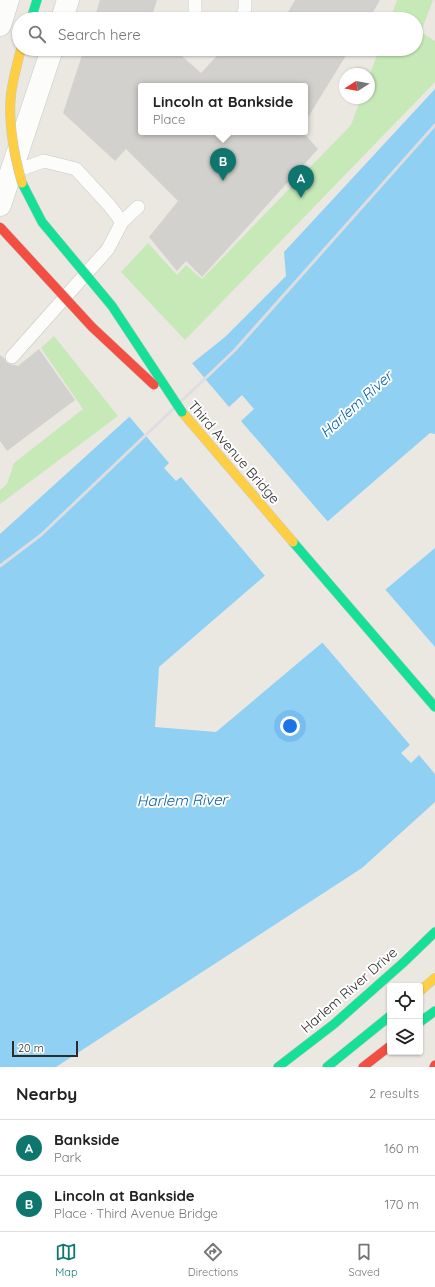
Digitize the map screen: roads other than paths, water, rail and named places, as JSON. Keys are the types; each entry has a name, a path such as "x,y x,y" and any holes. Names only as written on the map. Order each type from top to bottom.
{"main road":[{"path":"33,12 37,0"},
{"path":"19,56 11,95 10,117 17,165 22,183 42,222 112,306 182,412"},
{"name":"Third Avenue Bridge","path":"0,227 92,327 182,412 435,707"},
{"name":"Harlem River Drive","path":"278,1067 334,1024 404,962 435,932"},
{"path":"423,988 435,978"},
{"path":"423,1020 435,1011"},
{"path":"327,1067 387,1018"},
{"path":"363,1067 387,1048"}],"street":[{"path":"0,25 8,0"},
{"path":"64,12 68,0"},
{"path":"0,205 50,56"}],"lane":[{"path":"195,0 195,12"},
{"path":"244,0 244,12"},
{"path":"11,173 44,161 76,169 109,205 122,222"},
{"path":"12,357 108,249 122,222 138,207"}],"water":[{"name":"Harlem River","path":"435,89 435,434 430,433 159,667 155,727 216,732 435,548 435,802 362,868 56,1067 0,1067 0,534 160,389 225,337 286,276 284,252"}],"railway":[{"path":"0,566 41,535 235,350 435,125"}],"place":[{"name":"Lincoln at Bankside","path":"223,181"},
{"name":"Bankside","path":"301,198"}]}
